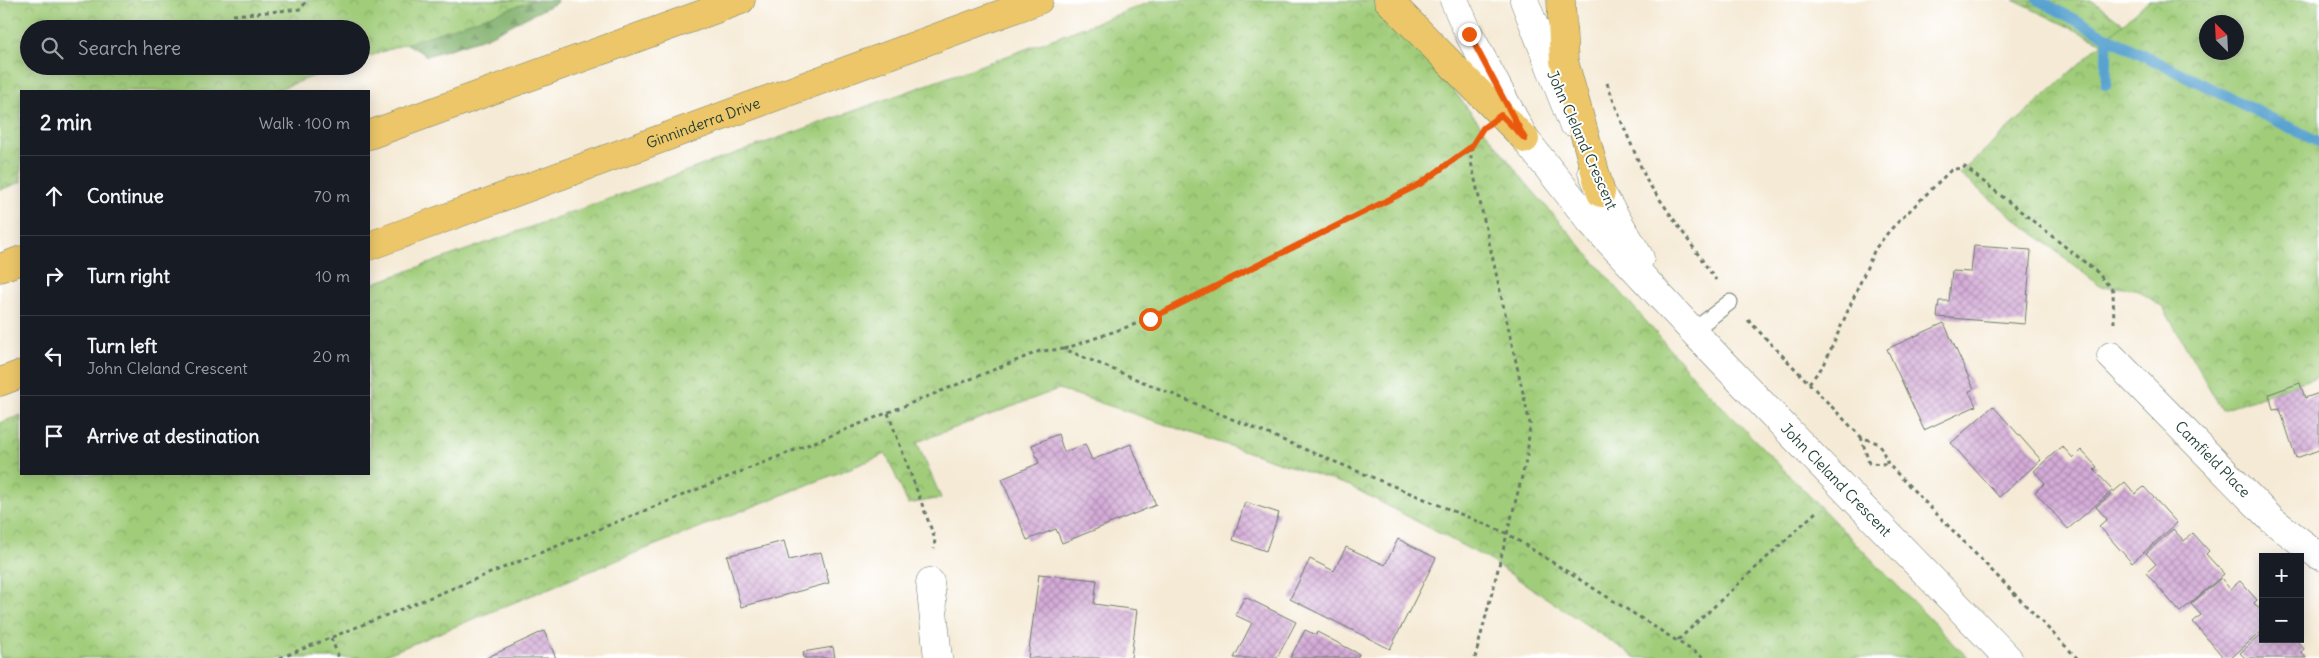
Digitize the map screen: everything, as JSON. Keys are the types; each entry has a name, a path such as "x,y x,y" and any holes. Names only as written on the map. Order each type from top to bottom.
{"main road":[{"path":"370,134 741,0"},
{"name":"Ginninderra Drive","path":"370,246 1039,0"},
{"path":"1388,0 1525,139"},
{"path":"1561,0 1564,61 1601,192"},
{"path":"0,268 20,260"},
{"path":"0,382 20,374"}],"street":[{"name":"John Cleland Crescent","path":"1454,0 1469,34 1525,139 1591,222 1842,487 2008,658"},
{"name":"John Cleland Crescent","path":"1524,0 1557,87 1601,192 1665,300"},
{"name":"Camfield Place","path":"2111,356 2272,520 2319,556"},
{"path":"930,582 938,658"}],"lane":[{"path":"1693,331 1730,302"}],"path":[{"path":"233,15 301,9 307,0"},
{"path":"1604,74 1622,123 1647,181 1730,302 1861,437 1880,444 1888,464 2076,658"},
{"path":"280,658 617,520 1040,351 1064,349 1158,314 1420,184 1471,147 1483,128 1501,115"},
{"path":"1471,147 1471,162 1530,424 1527,458 1475,658"},
{"path":"1808,383 1824,365 1875,249 1890,230 1951,170 1965,167 2097,272 2113,291 2115,308 2111,356"},
{"path":"1064,349 1506,533 1704,658"},
{"path":"888,413 935,539 930,582"},
{"path":"1861,437 1869,462"},
{"path":"1678,640 1869,462 1888,464"},
{"path":"331,638 339,658"}],"green space":[{"path":"0,0 535,0 370,56 370,20 20,20 20,75 317,75 276,90 20,90 20,182 0,190"},
{"path":"391,0 557,0 556,3 487,37 427,56 386,31"},
{"path":"1156,0 1375,1 1429,59 1525,182 1702,386 1968,658 1636,658 1488,559 1350,486 1059,389 917,442 941,498 908,504 886,454 630,555 378,658 0,658 0,423 20,415 20,475 370,475 370,285 1018,52"},
{"path":"2013,0 2091,0 2162,52 2115,49"},
{"path":"2149,0 2319,0 2319,376 2222,410 2163,307 2136,289 2100,286 1959,174"}],"building":[{"path":"1974,246 2031,250 2025,324 1937,317 1939,301 1949,301 1952,271 1971,272"},
{"path":"1944,323 1974,389 1969,391 1976,406 1924,430 1887,349"},
{"path":"2300,383 2305,398 2319,393 2319,450 2296,458 2280,409 2273,410 2269,394"},
{"path":"1993,406 2041,460 1999,497 1951,443"},
{"path":"1058,434 1064,452 1085,444 1092,460 1131,444 1156,505 1062,543 1056,529 1027,540 1002,479 1039,463 1032,445"},
{"path":"2062,446 2073,458 2081,450 2097,467 2094,470 2113,490 2068,529 2035,492 2045,483 2034,471"},
{"path":"2125,482 2135,494 2144,487 2177,523 2132,563 2099,526 2107,519 2096,507"},
{"path":"1245,502 1279,513 1266,551 1233,540"},
{"path":"2173,529 2184,541 2193,533 2209,551 2206,554 2224,574 2180,612 2146,573 2156,564 2146,553"},
{"path":"1398,539 1436,558 1390,649 1290,599 1310,559 1334,571 1346,547 1385,565"},
{"path":"784,541 789,560 821,552 829,583 741,607 727,556"},
{"path":"1039,574 1097,580 1094,604 1137,610 1131,658 1028,658"},
{"path":"2221,578 2230,589 2240,581 2257,600 2254,603 2259,609 2259,634 2231,658 2224,658 2193,622 2201,615 2191,604"},
{"path":"1245,597 1296,622 1277,658 1234,658 1252,623 1235,615"},
{"path":"1305,630 1316,635 1317,632 1359,654 1357,658 1290,658"},
{"path":"544,631 556,658 486,658"},
{"path":"2259,636 2259,643 2299,643 2304,649 2301,652 2306,658 2245,658 2240,653"},
{"path":"833,647 835,658 804,658 803,652"}],"waterway":[{"path":"2038,0 2107,37 2319,142"},
{"path":"2106,85 2107,37"}],"route":[{"path":"1150,319 1420,184 1471,147 1483,128 1501,115 1525,139 1469,34"}]}
